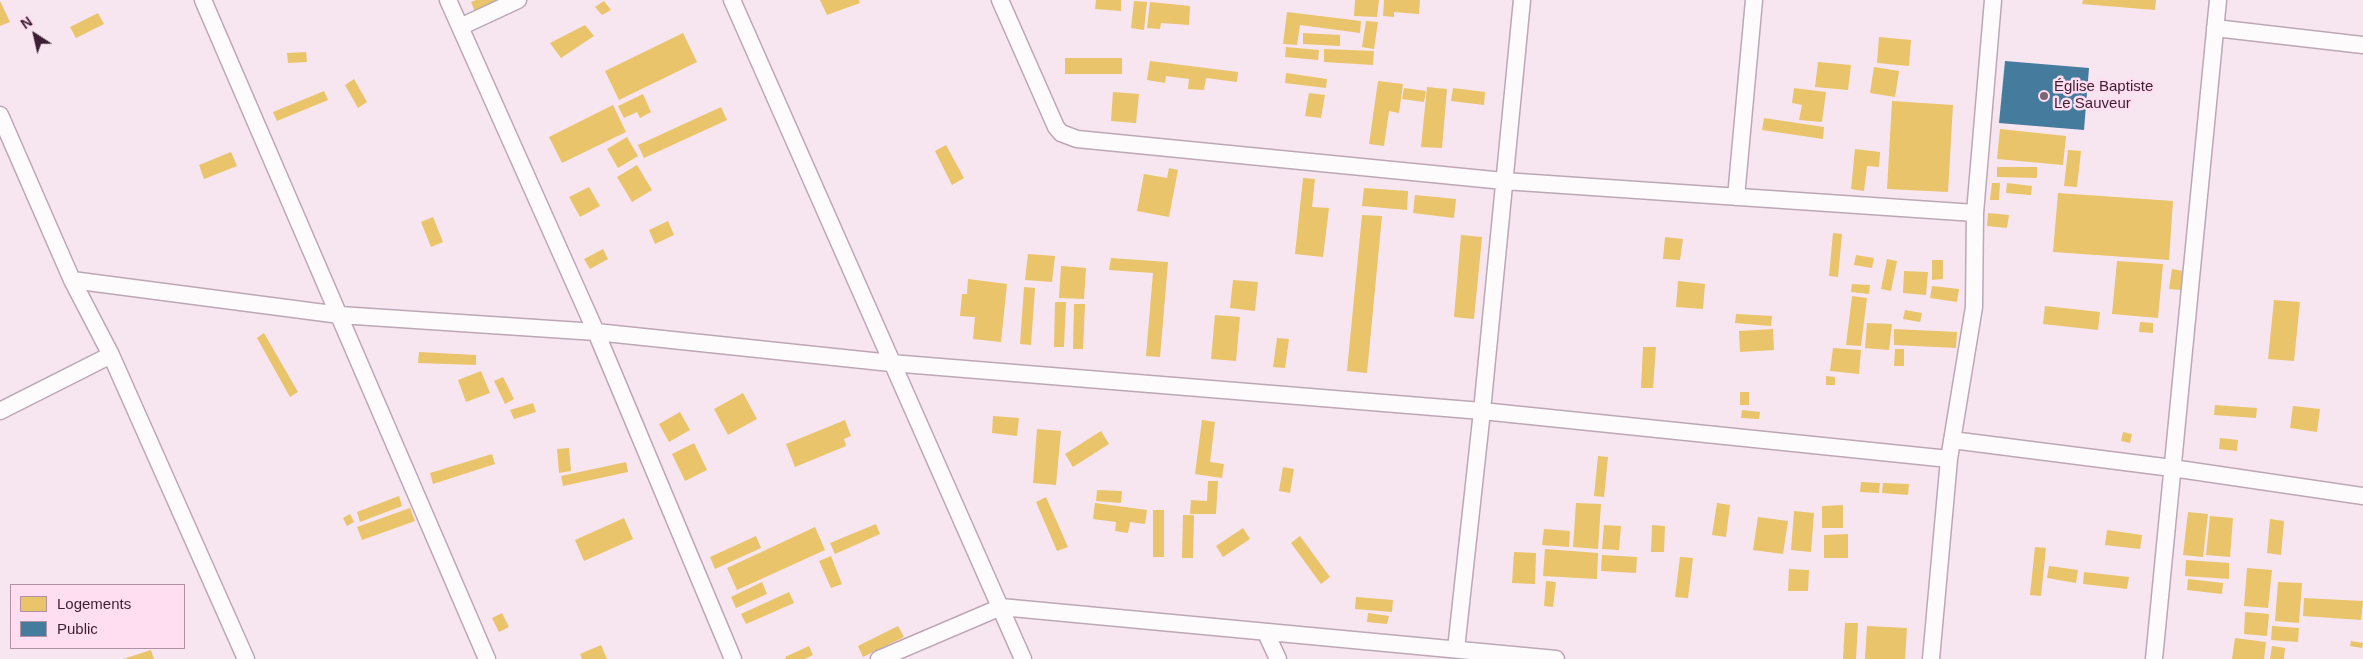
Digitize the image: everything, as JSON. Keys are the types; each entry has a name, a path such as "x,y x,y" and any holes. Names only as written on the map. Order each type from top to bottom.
{"street":[{"path":"203,0 487,659"},
{"path":"448,0 596,332 733,659"},
{"path":"460,27 518,0"},
{"path":"732,0 1023,659"},
{"path":"1000,0 1056,127 1069,137 1504,181 1975,213"},
{"path":"1456,649 1482,411 1522,0"},
{"path":"1736,197 1754,0"},
{"path":"1931,659 1949,459 1974,307 1975,213 1993,0"},
{"path":"2154,659 2218,0"},
{"path":"2215,28 2363,45"},
{"path":"0,116 72,280 111,355 246,659"},
{"path":"72,280 340,315 596,332 891,363 1482,411 1949,459"},
{"path":"0,410 111,355"},
{"path":"1952,440 2172,468 2363,496"},
{"path":"879,659 1001,607 1556,659"},
{"path":"1266,633 1278,659"}],"building: Logements":[{"path":"476,0 507,0 476,14 471,2"},
{"path":"820,0 859,0 860,3 827,15"},
{"path":"1096,0 1121,0 1121,11 1095,9"},
{"path":"1355,0 1379,0 1377,17 1354,16"},
{"path":"1384,0 1420,0 1419,14 1394,12 1394,17 1383,16"},
{"path":"2083,0 2156,0 2155,10 2082,4"},
{"path":"0,1 10,22 0,26"},
{"path":"604,1 611,10 602,15 595,7"},
{"path":"1134,1 1147,2 1144,30 1131,28"},
{"path":"1150,2 1190,6 1189,25 1161,23 1160,29 1147,28"},
{"path":"1287,12 1361,21 1360,33 1300,25 1297,45 1283,44"},
{"path":"98,13 104,24 76,38 70,27"},
{"path":"1366,21 1378,22 1374,49 1362,47"},
{"path":"585,25 594,36 561,58 550,43"},
{"path":"683,33 697,62 619,100 605,71"},
{"path":"1303,33 1340,35 1340,46 1303,44"},
{"path":"1879,37 1911,40 1909,66 1877,63"},
{"path":"1286,47 1319,50 1318,60 1285,57"},
{"path":"1324,49 1374,51 1373,65 1324,62"},
{"path":"306,52 307,62 288,63 287,53"},
{"path":"1065,58 1122,58 1122,74 1065,74"},
{"path":"1150,61 1238,72 1237,82 1206,78 1204,90 1188,89 1189,79 1166,76 1165,83 1147,80"},
{"path":"1818,62 1851,65 1848,90 1815,87"},
{"path":"1874,67 1899,71 1895,97 1870,93"},
{"path":"1286,73 1327,79 1326,88 1285,83"},
{"path":"354,79 367,102 358,108 345,85"},
{"path":"1378,81 1403,84 1399,113 1389,111 1384,146 1369,144"},
{"path":"1427,87 1447,89 1442,148 1421,147"},
{"path":"1404,88 1426,91 1424,102 1402,99"},
{"path":"1453,88 1485,92 1484,105 1451,101"},
{"path":"1794,88 1826,92 1822,122 1799,120 1802,105 1792,103"},
{"path":"324,91 328,100 277,121 273,112"},
{"path":"1113,92 1139,94 1136,123 1111,121"},
{"path":"1309,93 1325,95 1321,118 1305,116"},
{"path":"643,94 651,112 640,118 637,112 624,118 618,106"},
{"path":"1892,101 1953,105 1948,192 1887,189"},
{"path":"613,105 626,132 562,163 549,137"},
{"path":"721,107 727,120 644,158 638,145"},
{"path":"1764,118 1824,127 1823,139 1762,130"},
{"path":"2000,129 2066,136 2063,165 1997,159"},
{"path":"627,137 638,156 618,168 607,149"},
{"path":"946,145 964,178 952,185 935,151"},
{"path":"1855,149 1880,152 1879,167 1867,166 1864,191 1851,189"},
{"path":"2068,150 2081,151 2077,187 2064,186"},
{"path":"231,152 237,166 204,179 199,165"},
{"path":"637,165 652,190 632,202 617,177"},
{"path":"1997,167 2037,167 2037,178 1997,177"},
{"path":"1169,168 1178,170 1169,217 1137,211 1144,174 1167,178"},
{"path":"1303,178 1315,179 1312,207 1329,208 1323,257 1295,254"},
{"path":"1992,183 2000,183 1999,200 1990,200"},
{"path":"2007,183 2032,186 2031,195 2006,193"},
{"path":"589,187 600,206 580,217 569,197"},
{"path":"1364,188 1408,191 1407,210 1362,206"},
{"path":"2058,193 2173,201 2169,260 2053,252"},
{"path":"1415,195 1456,199 1454,218 1413,213"},
{"path":"1988,213 2009,215 2007,228 1987,226"},
{"path":"1362,215 1382,216 1367,373 1347,371"},
{"path":"433,217 443,242 431,247 421,222"},
{"path":"668,221 674,235 655,244 649,230"},
{"path":"1833,233 1842,234 1838,277 1829,276"},
{"path":"1461,235 1482,237 1474,319 1454,317"},
{"path":"1665,237 1683,239 1680,260 1663,259"},
{"path":"603,249 608,259 590,269 584,259"},
{"path":"1028,254 1055,256 1052,282 1025,280"},
{"path":"1856,255 1874,258 1872,268 1854,265"},
{"path":"1111,258 1168,262 1160,357 1146,356 1153,273 1109,270"},
{"path":"1887,259 1897,261 1891,291 1881,289"},
{"path":"1932,260 1943,260 1943,279 1932,280"},
{"path":"2117,261 2163,264 2158,318 2112,314"},
{"path":"1061,266 1086,268 1084,299 1059,298"},
{"path":"2172,269 2183,271 2181,290 2169,289"},
{"path":"1904,271 1928,272 1926,295 1903,293"},
{"path":"968,279 1007,284 1001,342 973,339 975,317 960,316 962,294 967,294"},
{"path":"1233,280 1258,282 1255,311 1230,308"},
{"path":"1678,281 1705,284 1703,309 1676,307"},
{"path":"1852,284 1870,285 1869,294 1851,292"},
{"path":"1932,286 1959,289 1957,302 1930,298"},
{"path":"1024,287 1035,288 1031,345 1020,344"},
{"path":"1852,296 1867,298 1861,346 1846,345"},
{"path":"2274,300 2300,302 2294,361 2268,359"},
{"path":"1055,302 1066,302 1064,347 1054,347"},
{"path":"1074,304 1085,304 1083,349 1073,349"},
{"path":"2045,306 2100,312 2098,330 2043,324"},
{"path":"1905,310 1922,313 1920,322 1903,319"},
{"path":"1736,314 1772,316 1771,326 1735,323"},
{"path":"1215,315 1240,317 1236,361 1211,359"},
{"path":"2140,322 2153,323 2153,333 2139,332"},
{"path":"1867,323 1892,324 1889,350 1865,348"},
{"path":"1773,329 1774,350 1740,352 1739,331"},
{"path":"1894,329 1957,332 1956,348 1894,345"},
{"path":"264,333 298,392 290,397 257,338"},
{"path":"1277,338 1289,339 1285,368 1273,367"},
{"path":"1643,347 1656,347 1653,388 1641,388"},
{"path":"1833,348 1861,350 1859,374 1830,371"},
{"path":"1895,349 1904,349 1904,366 1894,366"},
{"path":"419,352 476,355 476,365 418,363"},
{"path":"481,371 490,393 466,402 458,380"},
{"path":"1826,376 1835,377 1835,385 1826,385"},
{"path":"503,377 514,399 505,404 494,381"},
{"path":"1740,392 1749,392 1749,405 1740,405"},
{"path":"743,393 757,419 728,435 714,409"},
{"path":"533,403 536,412 514,419 510,410"},
{"path":"2215,405 2257,408 2256,418 2214,415"},
{"path":"2293,406 2320,409 2317,432 2290,428"},
{"path":"1742,410 1760,412 1759,419 1741,418"},
{"path":"680,412 690,430 669,442 659,424"},
{"path":"993,416 1019,418 1017,436 992,433"},
{"path":"845,420 851,436 844,439 846,446 795,467 786,444"},
{"path":"1202,420 1215,422 1210,462 1224,464 1222,478 1195,474"},
{"path":"1037,429 1061,431 1056,485 1033,483"},
{"path":"1101,431 1109,444 1073,467 1065,454"},
{"path":"2123,432 2132,434 2130,443 2121,441"},
{"path":"2220,438 2238,440 2237,451 2219,449"},
{"path":"694,443 707,470 685,481 672,454"},
{"path":"569,448 571,471 559,473 557,449"},
{"path":"492,454 495,464 433,484 430,473"},
{"path":"1598,456 1608,457 1604,497 1594,496"},
{"path":"626,462 628,472 563,486 561,476"},
{"path":"1283,467 1294,469 1290,493 1279,491"},
{"path":"1208,481 1218,481 1216,514 1190,514 1191,500 1207,501"},
{"path":"1861,482 1880,483 1879,493 1860,492"},
{"path":"1883,483 1909,484 1908,495 1882,493"},
{"path":"1097,490 1122,491 1121,503 1096,501"},
{"path":"399,496 402,506 360,522 357,512"},
{"path":"1046,497 1068,547 1057,551 1036,502"},
{"path":"1095,503 1147,510 1145,524 1130,522 1128,533 1115,531 1116,522 1093,519"},
{"path":"1576,503 1601,504 1598,549 1573,547"},
{"path":"1717,503 1730,505 1726,537 1712,535"},
{"path":"1843,505 1843,528 1822,528 1822,506"},
{"path":"410,508 415,521 362,540 357,527"},
{"path":"1153,510 1164,510 1164,557 1153,557"},
{"path":"1794,511 1814,513 1811,552 1791,550"},
{"path":"2188,512 2208,514 2203,557 2183,555"},
{"path":"350,514 354,522 347,526 343,518"},
{"path":"1183,515 1194,515 1193,558 1182,558"},
{"path":"2210,516 2233,518 2230,557 2206,555"},
{"path":"1758,517 1788,521 1783,554 1753,550"},
{"path":"624,518 633,539 584,561 575,540"},
{"path":"2270,519 2284,521 2281,555 2267,553"},
{"path":"876,524 880,534 835,554 830,543"},
{"path":"1604,525 1621,526 1619,550 1602,549"},
{"path":"1652,525 1665,526 1664,552 1651,552"},
{"path":"815,527 825,550 737,590 727,568"},
{"path":"1243,528 1250,539 1223,557 1216,546"},
{"path":"1544,529 1570,531 1569,547 1542,545"},
{"path":"2107,530 2142,535 2140,549 2105,545"},
{"path":"1848,534 1848,558 1824,558 1824,535"},
{"path":"756,536 761,548 715,569 710,557"},
{"path":"1300,536 1330,577 1321,584 1291,543"},
{"path":"2035,547 2046,548 2041,596 2030,595"},
{"path":"1545,549 1598,553 1597,579 1543,576"},
{"path":"1514,552 1536,553 1535,584 1512,583"},
{"path":"1602,555 1637,557 1636,573 1601,571"},
{"path":"831,556 842,584 831,588 819,561"},
{"path":"1680,557 1693,558 1688,598 1675,597"},
{"path":"2186,560 2229,563 2229,579 2185,576"},
{"path":"2049,566 2078,570 2076,583 2047,578"},
{"path":"2247,568 2272,570 2268,608 2244,606"},
{"path":"1789,569 1809,570 1808,591 1788,591"},
{"path":"2084,572 2129,577 2127,589 2083,584"},
{"path":"2188,579 2223,583 2222,594 2187,590"},
{"path":"1546,581 1556,582 1553,607 1544,606"},
{"path":"762,582 767,594 736,608 731,597"},
{"path":"2278,582 2302,583 2299,623 2275,621"},
{"path":"789,592 794,603 746,624 741,614"},
{"path":"1356,597 1393,600 1392,612 1355,609"},
{"path":"2304,598 2363,601 2361,620 2303,616"},
{"path":"2245,612 2269,614 2267,636 2244,634"},
{"path":"502,613 509,627 499,632 492,618"},
{"path":"1368,613 1389,616 1387,624 1367,622"},
{"path":"1845,623 1858,623 1856,659 1843,659"},
{"path":"898,626 904,637 863,657 858,646"},
{"path":"1867,626 1907,628 1905,659 1865,659"},
{"path":"2272,626 2299,628 2298,642 2271,640"},
{"path":"2235,638 2266,642 2264,659 2232,659"},
{"path":"2351,641 2363,643 2362,648 2350,646"},
{"path":"601,645 607,659 582,659 580,654"},
{"path":"809,646 813,655 805,659 786,659 785,657"},
{"path":"2272,646 2285,648 2284,659 2270,659"},
{"path":"151,650 154,659 123,659"}],"building: Public":[{"name":"Église Baptiste Le Sauveur","path":"2005,61 2089,68 2084,130 1999,123"}],"place":[{"name":"Église Baptiste Le Sauveur","path":"2044,96"}]}
